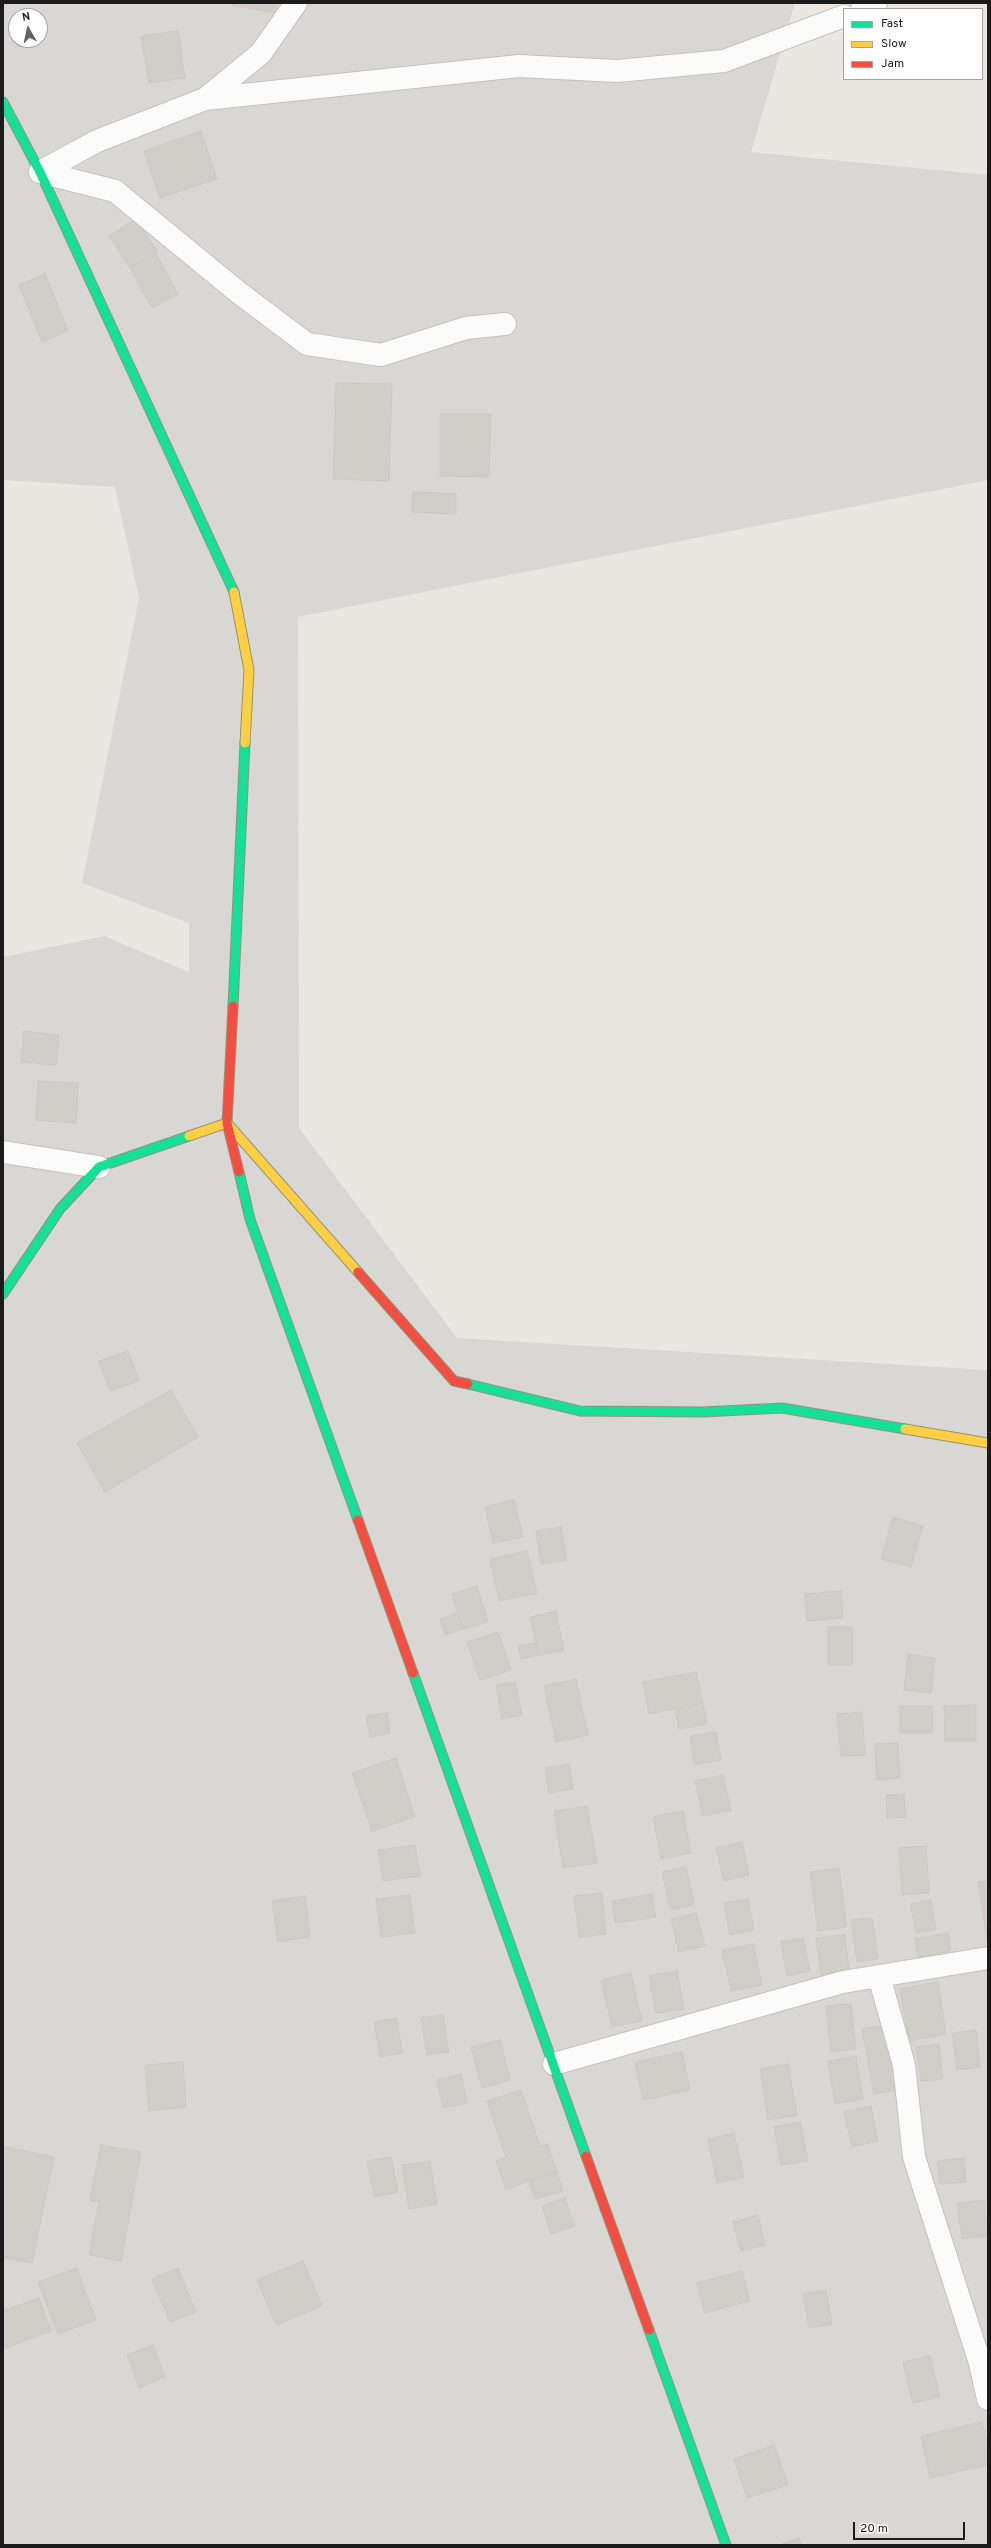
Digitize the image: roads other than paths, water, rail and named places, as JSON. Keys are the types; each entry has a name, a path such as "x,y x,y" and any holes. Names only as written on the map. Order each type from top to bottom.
{"main road":[{"path":"3,102 40,172 233,588 249,670 235,985 227,1123 250,1218 726,2545"},
{"path":"3,1294 60,1208 99,1167 227,1123"},
{"path":"227,1123 454,1381 580,1411 703,1412 782,1408 988,1443"}],"street":[{"path":"205,99 261,53 296,3"},
{"path":"864,8 876,3"},
{"path":"40,172 97,142 205,99 519,66 617,71 724,61 843,16"},
{"path":"40,172 115,190 238,292 307,344 381,355 466,328 505,324"},
{"path":"3,1152 99,1167"},
{"path":"554,2064 843,1982 988,1958"},
{"path":"879,1976 904,2065 914,2157 980,2363 988,2399"}]}
